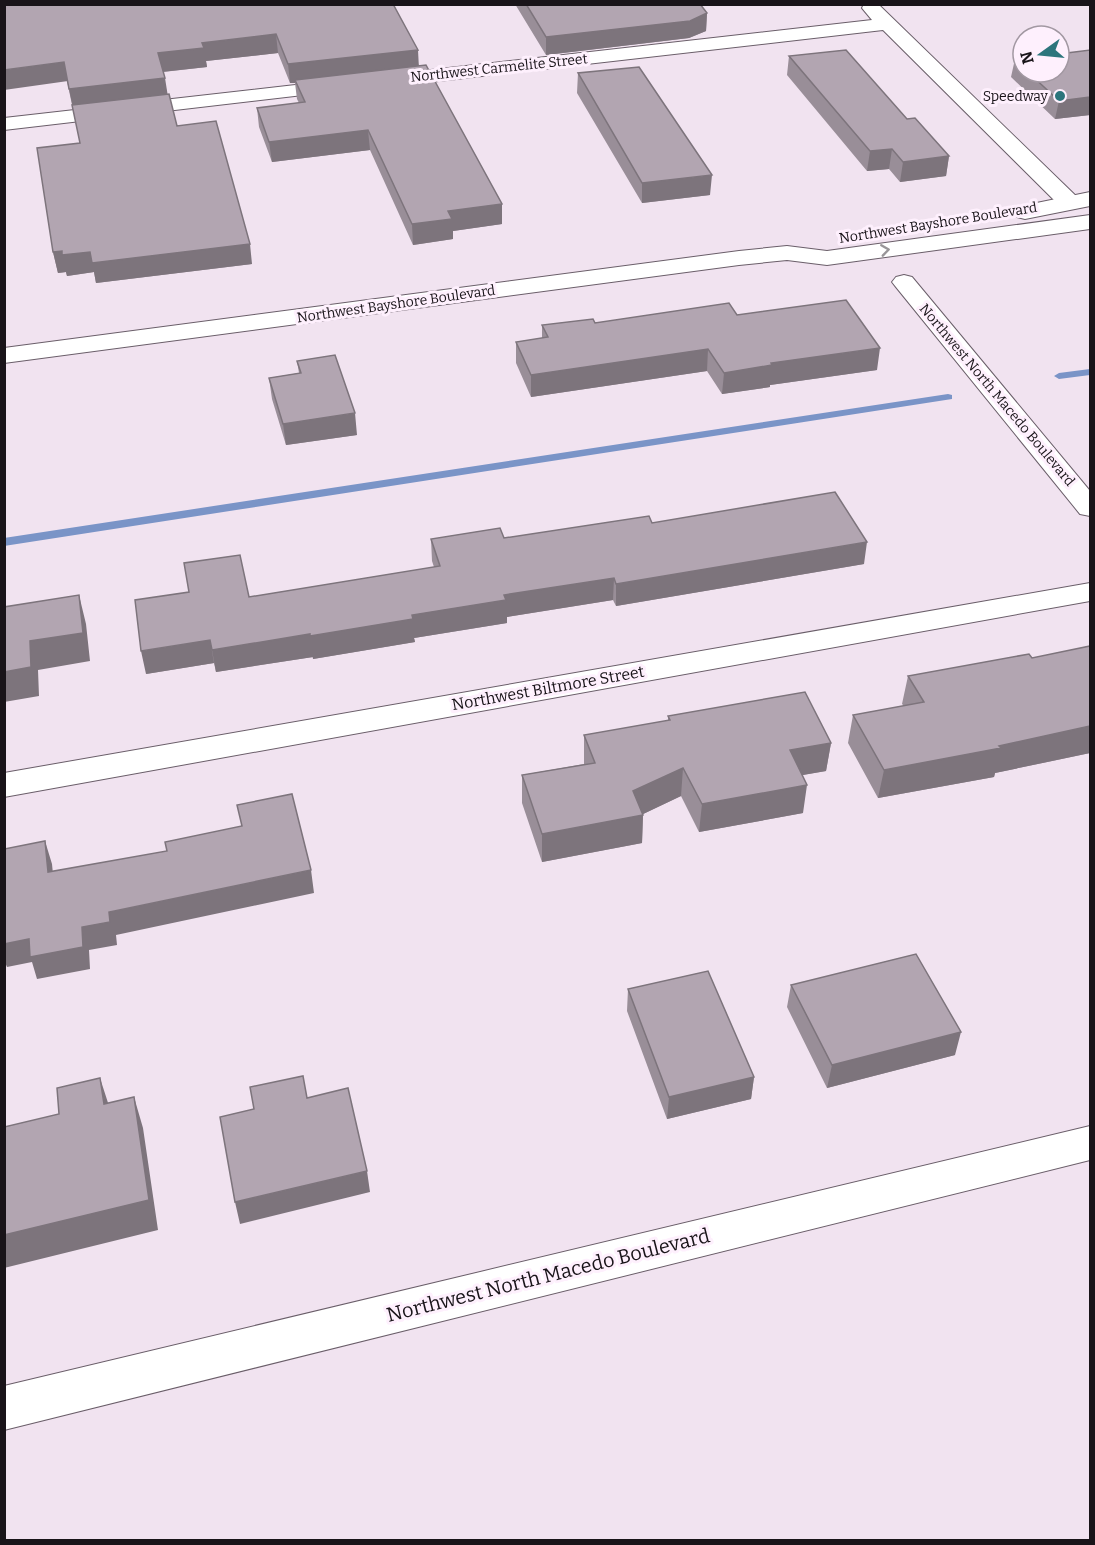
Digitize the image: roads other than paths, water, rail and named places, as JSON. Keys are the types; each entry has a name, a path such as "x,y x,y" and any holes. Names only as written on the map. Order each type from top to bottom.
{"street":[{"path":"868,4 886,24 1080,200"},
{"name":"Northwest Carmelite Street","path":"4,124 886,24"},
{"name":"Northwest Bayshore Boulevard","path":"4,356 787,253 818,241 1020,213 1080,200"},
{"name":"Northwest Bayshore Boulevard","path":"787,253 827,258 1090,222"},
{"name":"Northwest North Macedo Boulevard","path":"904,282 1090,508"},
{"name":"Northwest Biltmore Street","path":"4,785 1090,592"},
{"name":"Northwest North Macedo Boulevard","path":"4,1408 1090,1143"}],"waterway":[{"path":"1059,376 1090,372"},
{"path":"4,542 948,397"}],"place":[{"name":"Speedway","path":"1060,96"}]}
